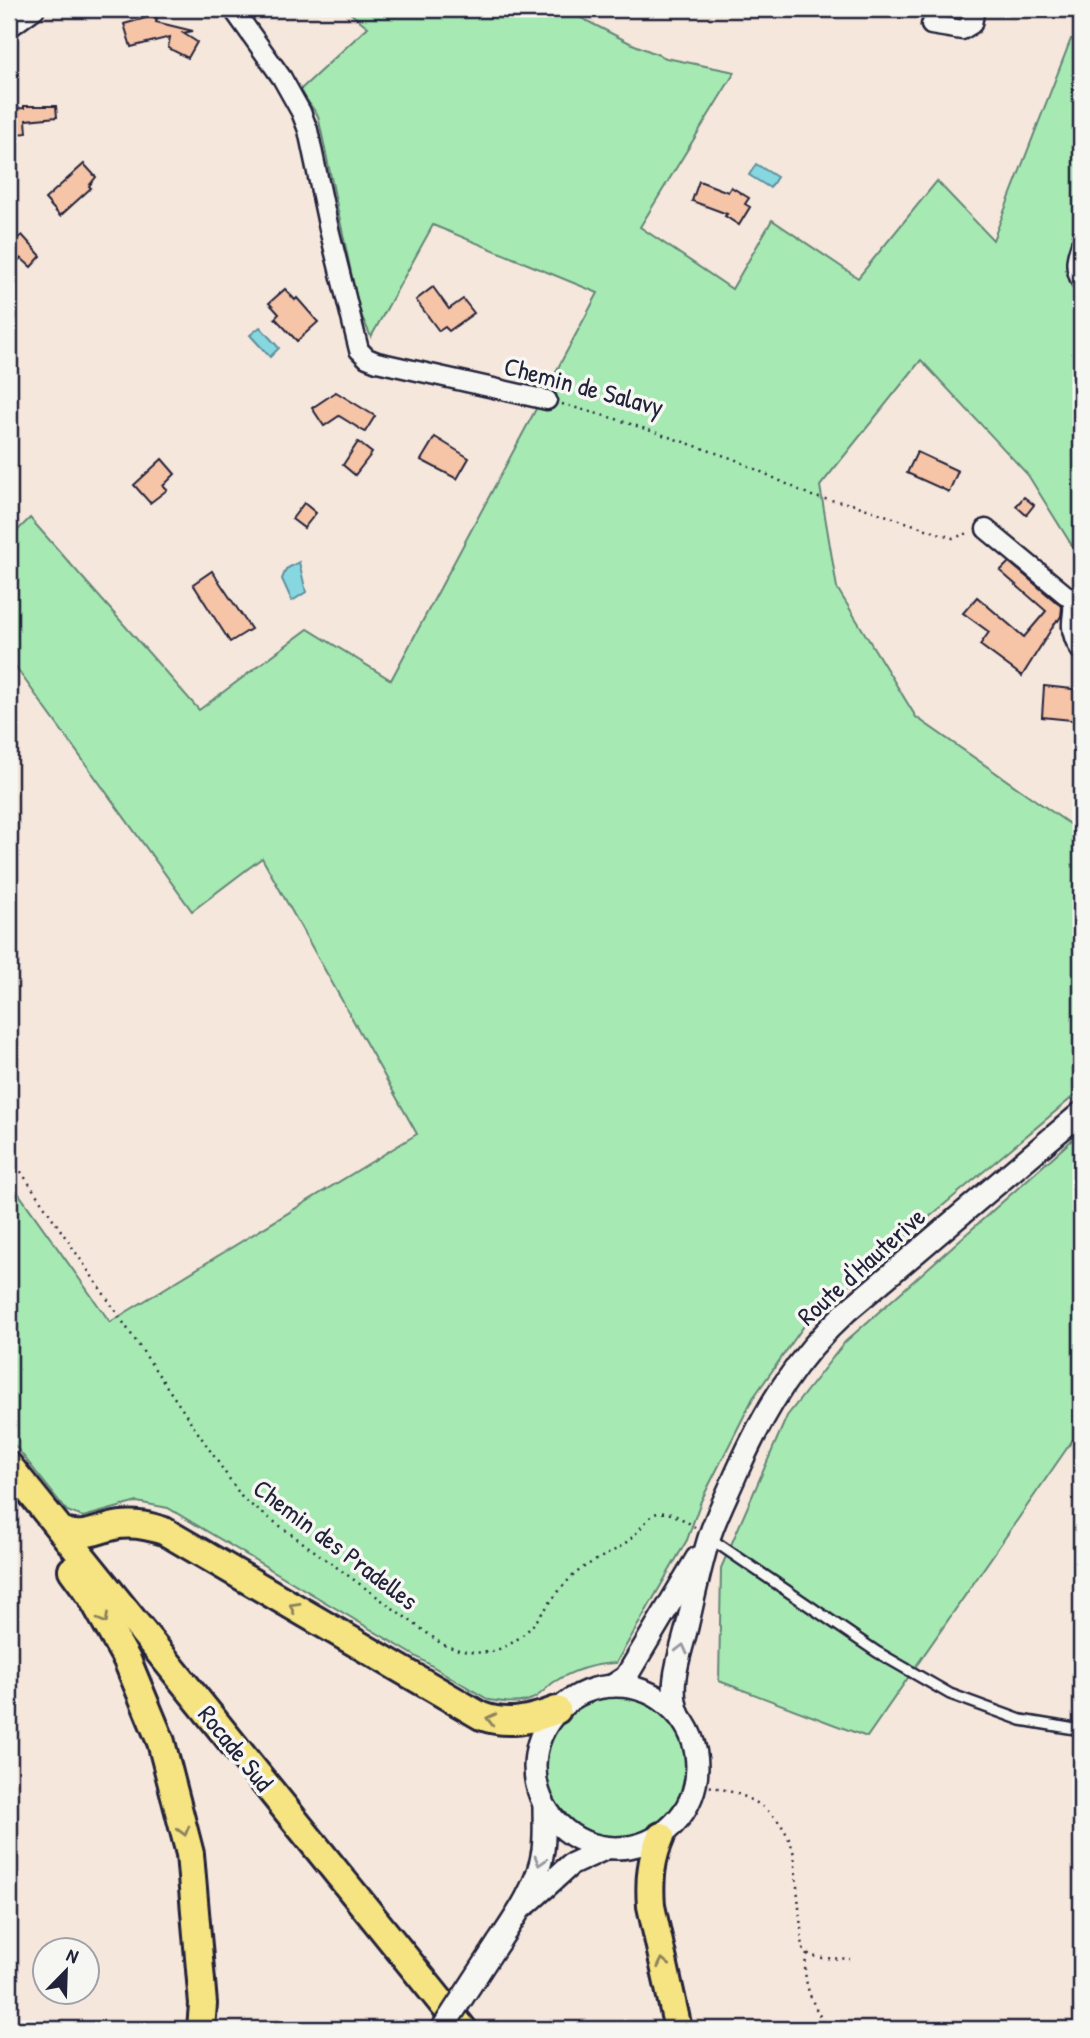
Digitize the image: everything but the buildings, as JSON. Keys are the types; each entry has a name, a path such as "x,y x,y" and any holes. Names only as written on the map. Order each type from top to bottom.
{"main road":[{"name":"Rocade Sud","path":"9,1466 463,2029"},
{"path":"9,1483 90,1596 127,1660 161,1742 190,1854 203,2004 201,2029"},
{"path":"62,1531 69,1535 84,1535 113,1526 134,1524 164,1531 481,1716 494,1721 520,1722 557,1710"},
{"path":"661,1836 653,1860 650,1888 678,2029"}],"street":[{"path":"9,28 35,9"},
{"name":"Chemin de Salavy","path":"233,9 282,78 308,130 329,229 362,355 377,362 547,400"},
{"path":"931,25 962,30 972,24 975,9"},
{"path":"1081,244 1076,269 1081,281"},
{"path":"986,529 1072,600 1074,610 1071,625 1076,644 1081,651"},
{"name":"Route d'Hauterive","path":"544,1806 560,1826 571,1834 582,1841 607,1849 626,1849 644,1844 661,1836 677,1822 689,1805 698,1766 696,1748 674,1705 677,1669 709,1538 768,1407 816,1342 858,1301 1081,1113"},
{"name":"Route d'Hauterive","path":"612,1686 626,1677 709,1538"},
{"name":"Route d'Hauterive","path":"442,2029 519,1912 541,1859 544,1806 534,1766 537,1746 545,1727 557,1710 592,1689 612,1686 637,1688 660,1699 679,1715"},
{"name":"Route d'Hauterive","path":"519,1912 570,1865 607,1849"}],"lane":[{"path":"709,1538 877,1651 950,1694 1021,1720 1081,1730"}],"path":[{"name":"Chemin de Salavy","path":"547,400 616,419 734,459 814,497 852,504 953,538 986,529"},
{"name":"Chemin des Pradelles","path":"9,1154 237,1493 442,1643 460,1651 480,1653 500,1649 519,1639 575,1574 626,1543 654,1514 670,1513 709,1538"},
{"path":"696,1784 749,1798 770,1812 786,1830 794,1855 802,1942 807,1954 804,1966 808,1990 828,2029"},
{"path":"807,1954 850,1959"}],"green space":[{"path":"345,9 564,9 666,58 735,72 640,227 732,289 772,220 858,278 937,181 993,240 1071,39 1081,42 1081,560 1028,475 921,360 820,486 837,588 916,717 1081,832 1081,1090 811,1316 753,1398 701,1501 687,1540 616,1663 591,1666 568,1674 535,1698 522,1702 489,1700 168,1508 137,1502 83,1517 67,1511 9,1438 9,1180 110,1322 417,1134 262,858 192,911 9,658 9,539 30,518 199,710 308,629 391,680 598,293 433,225 371,337 359,310 318,116 300,90 368,27"},
{"path":"1081,1132 1081,1428 867,1737 719,1681 721,1568 787,1416 845,1342"},
{"path":"616,1697 643,1702 666,1717 681,1740 686,1767 681,1794 666,1817 643,1832 616,1837 589,1832 566,1817 551,1794 546,1767 551,1740 566,1717 589,1702"}],"water":[{"path":"756,164 777,177 770,188 749,175"},
{"path":"260,327 279,348 270,357 250,335"},
{"path":"299,562 306,592 292,601 282,579 286,569"}]}
